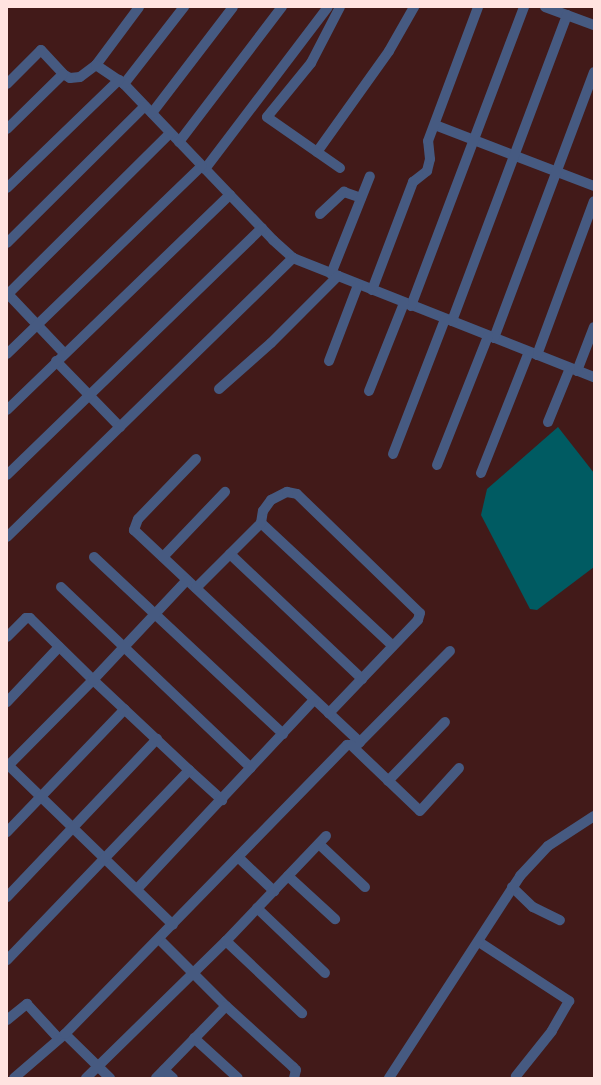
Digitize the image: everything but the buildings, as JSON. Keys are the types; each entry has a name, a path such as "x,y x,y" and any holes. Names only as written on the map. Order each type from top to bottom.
{"street":[{"path":"7,84 42,50 62,74 80,77 96,65 139,7"},
{"path":"7,188 122,82 184,7"},
{"path":"7,243 148,110 233,7"},
{"path":"179,142 282,7"},
{"path":"7,354 203,168 328,7"},
{"path":"340,7 311,62 267,117 340,168"},
{"path":"317,152 388,50 414,7"},
{"path":"372,290 413,182 427,171 430,159 428,141 478,7"},
{"path":"369,391 408,304 475,141 524,7"},
{"path":"545,7 594,25"},
{"path":"393,454 515,156 567,15"},
{"path":"96,65 122,82 203,168 293,258 358,285 594,377"},
{"path":"437,465 491,337 557,172 594,72"},
{"path":"7,129 62,74"},
{"path":"435,125 594,186"},
{"path":"64,353 7,294 170,133"},
{"path":"219,389 271,343 335,275 370,176"},
{"path":"320,214 344,192 361,198"},
{"path":"7,410 64,353 230,195"},
{"path":"481,473 533,353 594,201"},
{"path":"7,475 262,228"},
{"path":"7,536 293,258"},
{"path":"329,361 358,285"},
{"path":"548,422 594,327"},
{"path":"56,361 120,427"},
{"path":"196,459 134,525 134,530 314,700 357,745 388,781 420,811 458,768"},
{"path":"163,557 225,492"},
{"path":"196,588 261,523 265,505 271,500 287,492 296,494 420,613 418,620 328,714"},
{"path":"261,523 393,646"},
{"path":"230,554 362,679"},
{"path":"94,557 283,734"},
{"path":"173,925 8,765 93,680 187,580"},
{"path":"62,587 125,645 252,768"},
{"path":"7,637 28,618 222,800"},
{"path":"7,702 59,647"},
{"path":"14,1078 62,1036 173,925 347,745 357,745 450,651"},
{"path":"137,889 252,768 314,700"},
{"path":"7,832 124,709"},
{"path":"388,781 445,722"},
{"path":"7,897 157,739"},
{"path":"7,960 189,770"},
{"path":"389,1078 479,942 512,887 548,846 594,816"},
{"path":"94,1074 226,941 322,840 364,886"},
{"path":"238,857 274,890"},
{"path":"288,876 335,919"},
{"path":"512,887 533,908 560,920"},
{"path":"257,908 325,973"},
{"path":"159,939 226,1006 293,1066 296,1070 294,1078"},
{"path":"226,941 302,1013"},
{"path":"479,942 569,1001 552,1031 516,1076"},
{"path":"7,1020 27,1004 62,1036 94,1074 110,1078"},
{"path":"156,1078 226,1006"},
{"path":"194,1038 238,1078"},
{"path":"164,1070 173,1078"}],"water":[{"path":"558,427 594,473 594,567 537,610 530,609 481,515 487,489"}]}
